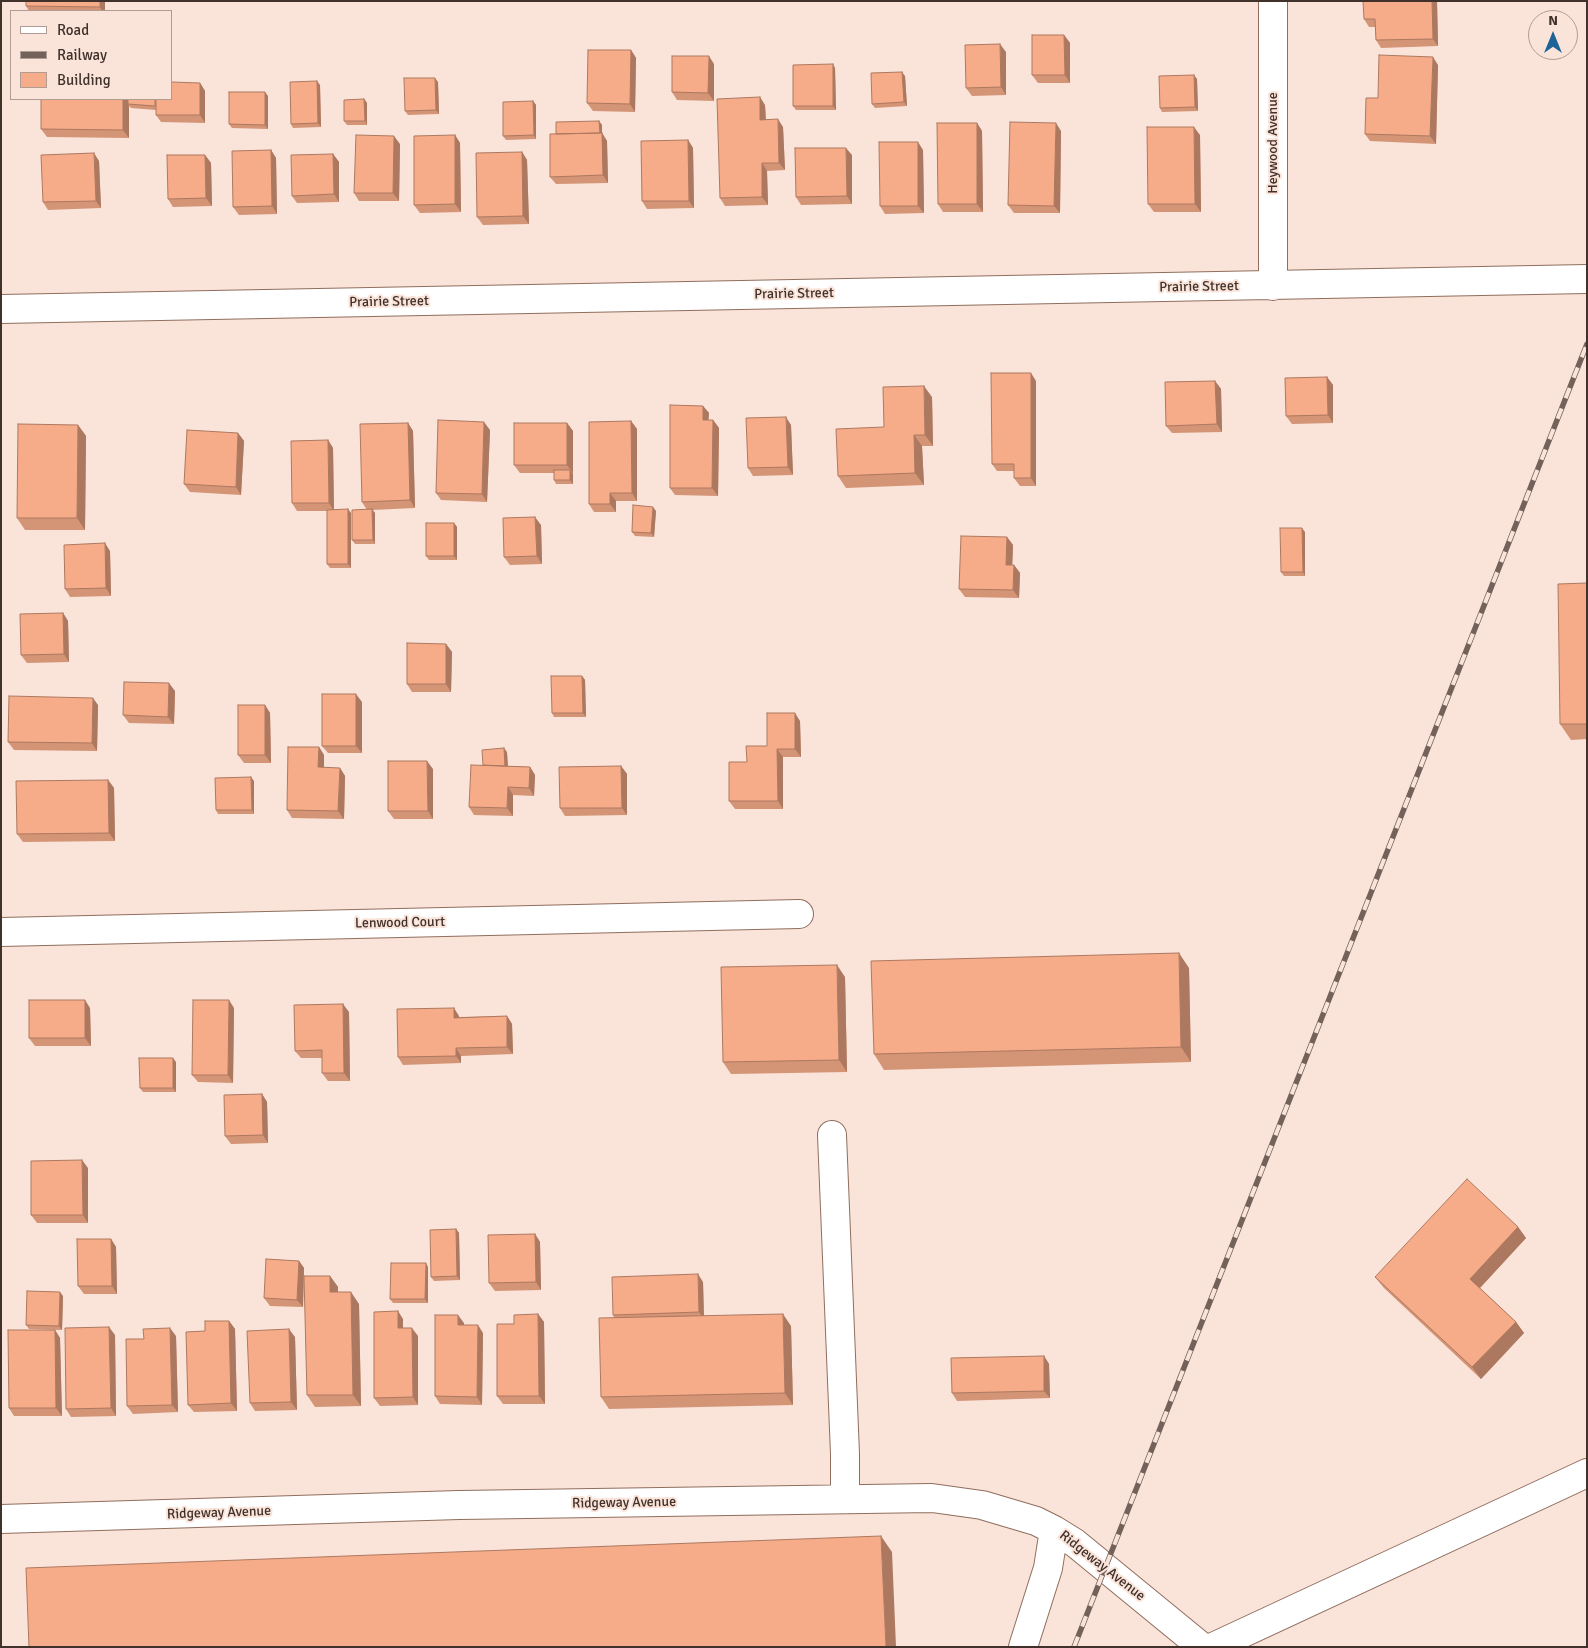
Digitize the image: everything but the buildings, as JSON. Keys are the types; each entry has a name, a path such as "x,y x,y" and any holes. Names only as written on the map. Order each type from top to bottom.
{"street":[{"name":"Heywood Avenue","path":"1273,1 1273,286"},
{"name":"Prairie Street","path":"1,309 1587,279"},
{"name":"Lenwood Court","path":"1,932 799,914"},
{"path":"832,1136 844,1499"},
{"path":"1214,1647 1587,1473"},
{"name":"Ridgeway Avenue","path":"1,1519 459,1505 932,1498 982,1505 1036,1521 1054,1530 1075,1543 1202,1647"},
{"path":"1023,1647 1048,1568 1054,1530"}],"railway":[{"path":"1074,1647 1587,344"}]}
